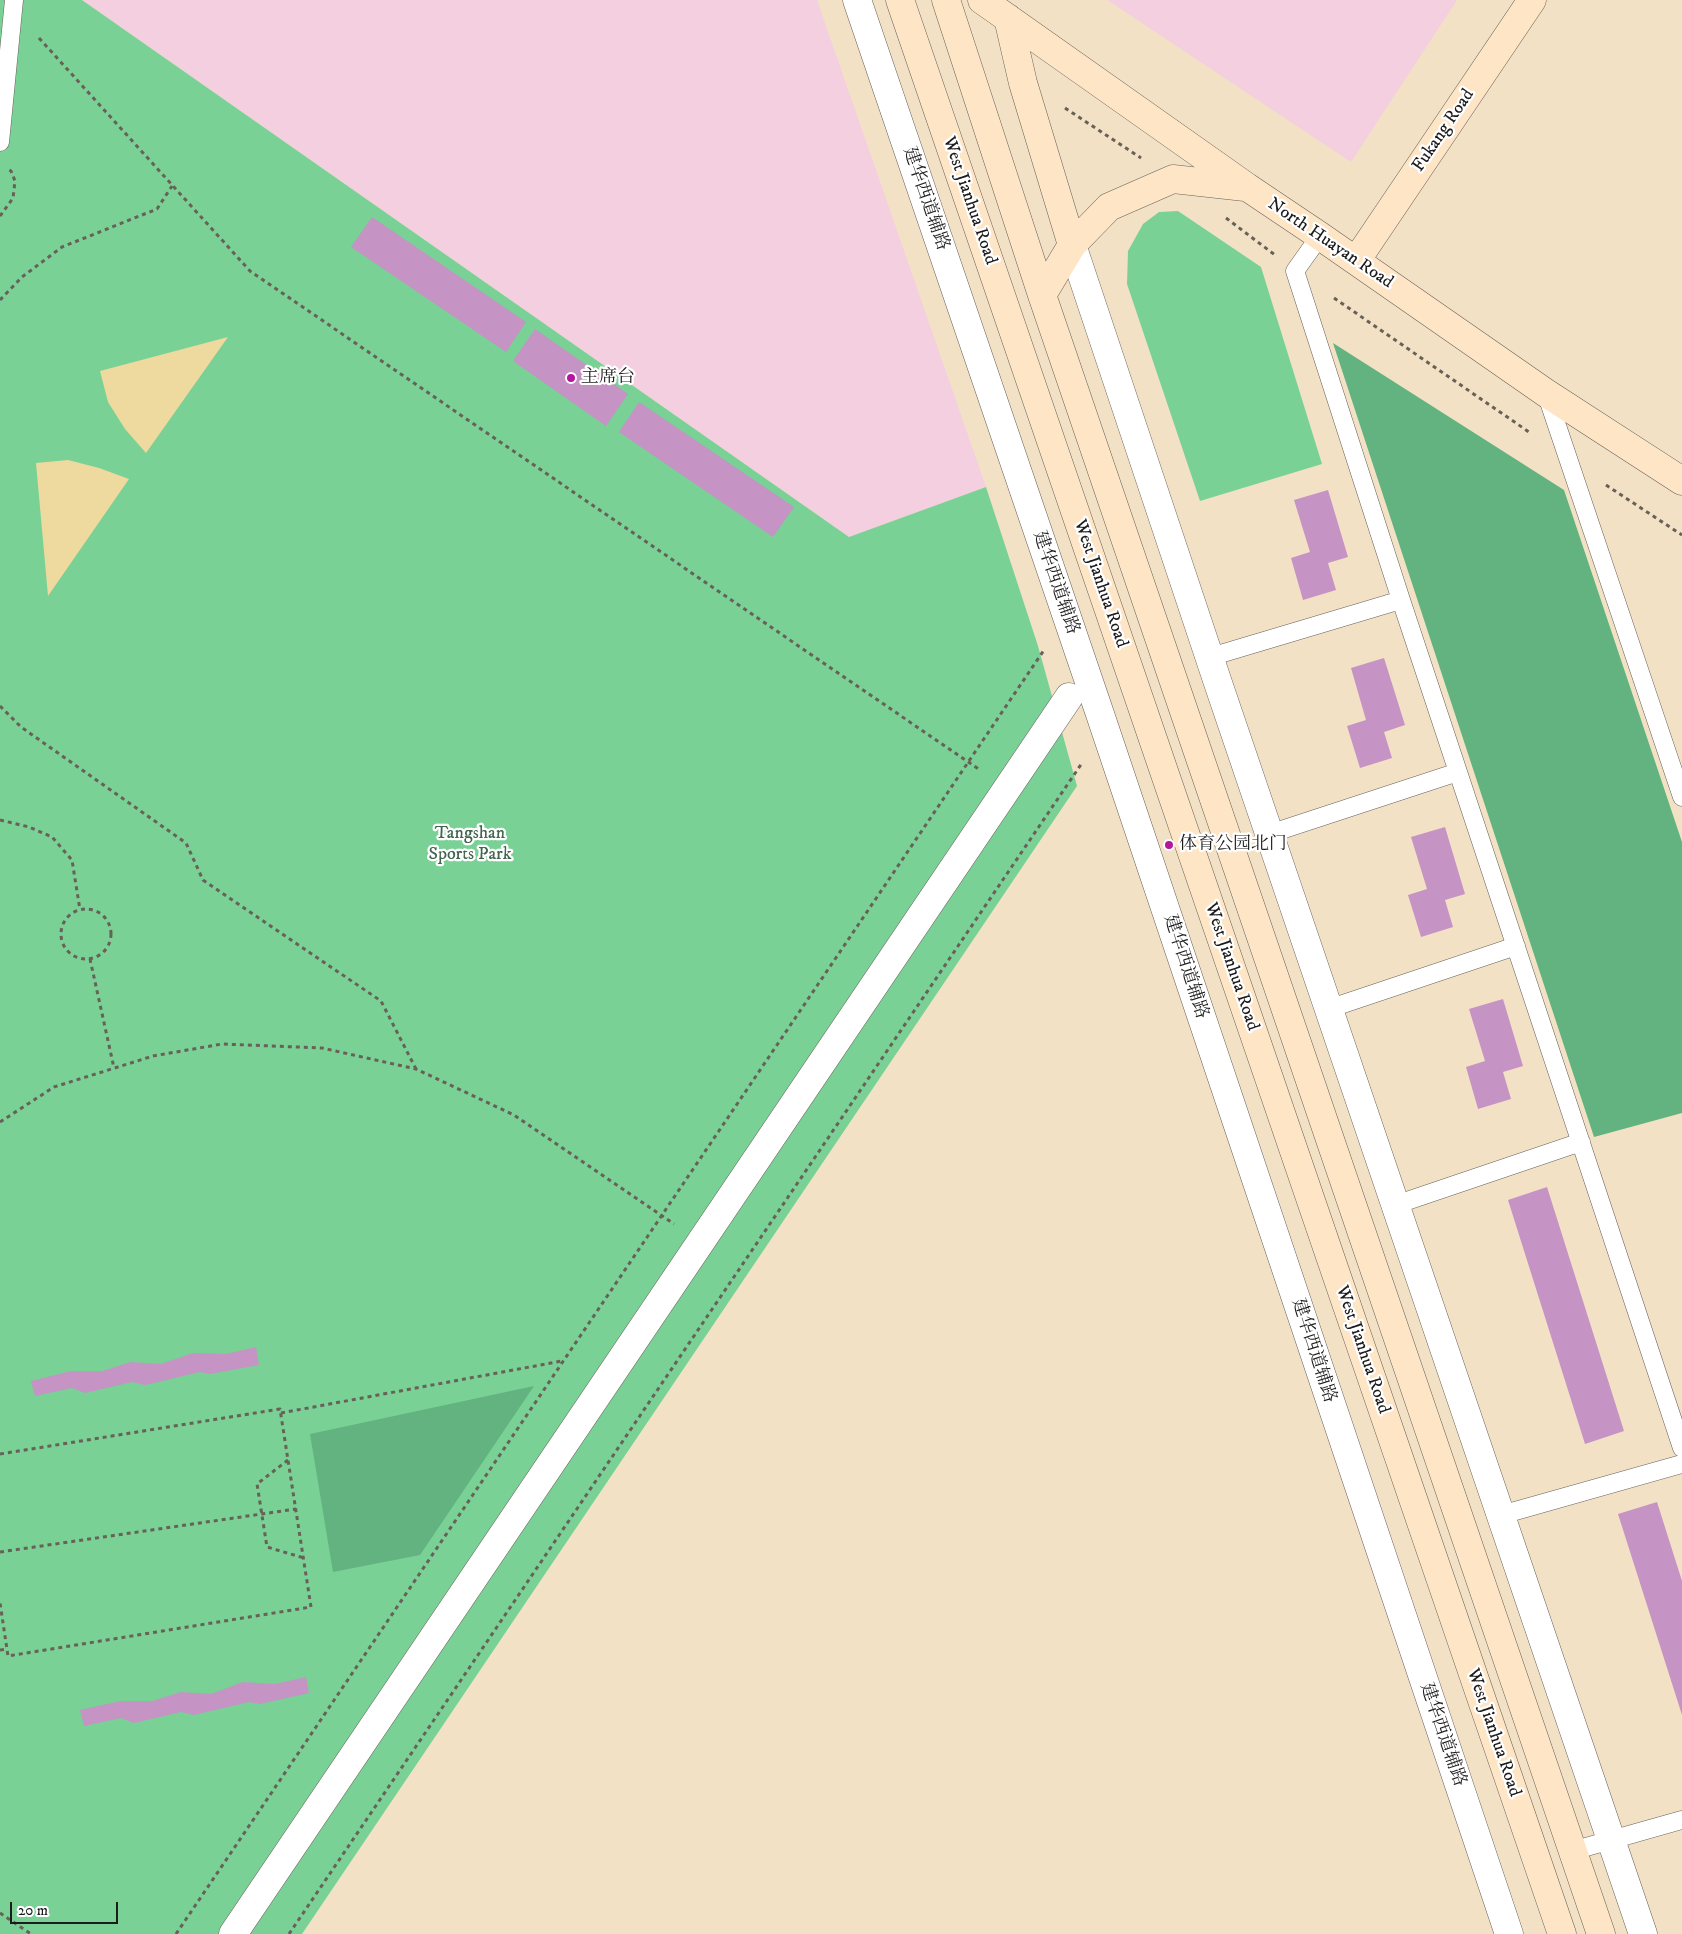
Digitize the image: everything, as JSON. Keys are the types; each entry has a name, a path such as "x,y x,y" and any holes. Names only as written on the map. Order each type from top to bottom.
{"main road":[{"name":"West Jianhua Road","path":"900,0 1562,1934"},
{"path":"946,0 1042,295 1601,1934"},
{"name":"North Huayan Road","path":"982,0 1004,9 1247,187 1546,393 1682,481"},
{"name":"Fukang Road","path":"1356,261 1532,0"},
{"path":"1004,9 1023,83 1072,245"},
{"path":"1042,295 1072,245 1109,207 1173,179 1247,187"}],"street":[{"name":"建华西道辅路","path":"857,0 1103,723 1510,1934"},
{"path":"1072,245 1328,1009 1642,1934"},
{"path":"233,1934 1069,697"}],"lane":[{"path":"0,142 14,5"},
{"path":"1320,236 1295,271 1401,600 1682,1448"},
{"path":"1546,393 1682,797"},
{"path":"1210,657 1401,600"},
{"path":"1269,834 1458,772"},
{"path":"1328,1009 1516,946"},
{"path":"1395,1205 1581,1142"},
{"path":"1501,1515 1682,1464"},
{"path":"1572,1851 1682,1820"}],"path":[{"path":"14,5 172,186 250,271 1007,788"},
{"path":"1058,103 1173,179"},
{"path":"0,216 13,198 15,181 11,171 5,167"},
{"path":"0,300 22,277 62,247 157,209 172,186"},
{"path":"1221,215 1295,271 1682,535"},
{"path":"176,1934 1045,648"},
{"path":"0,706 20,727 186,843 203,880 381,1001 416,1069"},
{"path":"289,1934 1083,761"},
{"path":"0,820 29,827 52,837 72,860 80,910"},
{"path":"80,910 96,910 108,921 111,929 109,944 104,951 90,959 74,956 67,951 62,944 60,935 66,919 72,913 80,910"},
{"path":"90,959 114,1068"},
{"path":"0,1122 54,1088 153,1056 222,1044 322,1048 416,1069 514,1115 700,1241"},
{"path":"281,1413 562,1361"},
{"path":"0,1454 280,1409 311,1607 8,1656 0,1603"},
{"path":"288,1459 257,1484 267,1547 304,1558"},
{"path":"0,1552 296,1509"},
{"path":"0,1650 7,1649"},
{"path":"0,1913 31,1934"}],"shaded area":[{"path":"82,0 817,0 986,487 849,537"},
{"path":"1107,0 1457,0 1351,162"}],"green space":[{"name":"Tangshan Sports Park","path":"0,0 82,0 849,537 986,487 1038,646 1077,786 302,1934 0,1934"},
{"path":"1178,211 1261,267 1322,464 1200,501 1127,284 1128,251 1143,224 1159,212"},
{"path":"1333,343 1564,490 1682,842 1682,1113 1594,1137"},
{"path":"534,1386 420,1555 333,1572 310,1434"}],"sand":[{"path":"228,337 146,453 125,429 108,402 100,371"},
{"path":"68,460 99,468 129,479 48,596 36,463"}],"building":[{"path":"372,217 526,322 506,352 351,247"},
{"name":"主席台","path":"535,329 628,394 606,426 513,361"},
{"path":"639,402 794,507 773,537 619,432"},
{"path":"1328,490 1348,557 1328,563 1336,590 1303,600 1291,558 1310,552 1294,500"},
{"path":"1384,658 1405,725 1384,732 1392,758 1360,768 1347,726 1366,720 1351,668"},
{"path":"1445,827 1465,894 1445,900 1453,927 1421,937 1408,895 1427,889 1411,837"},
{"path":"1503,999 1523,1066 1503,1072 1511,1099 1478,1109 1466,1067 1485,1061 1469,1009"},
{"path":"1547,1187 1624,1431 1585,1444 1508,1200"},
{"path":"256,1347 259,1365 210,1374 200,1372 145,1385 132,1382 85,1393 72,1388 35,1396 31,1381 71,1371 102,1371 131,1362 161,1364 193,1353 226,1354"},
{"path":"1657,1502 1682,1581 1682,1715 1618,1514"},
{"path":"306,1677 309,1693 260,1704 249,1702 194,1715 181,1712 134,1723 121,1718 84,1726 80,1710 121,1701 152,1701 181,1692 211,1694 243,1682 275,1684"}],"place":[{"name":"主席台","path":"571,378"},
{"name":"体育公园北门","path":"1169,845"}]}
